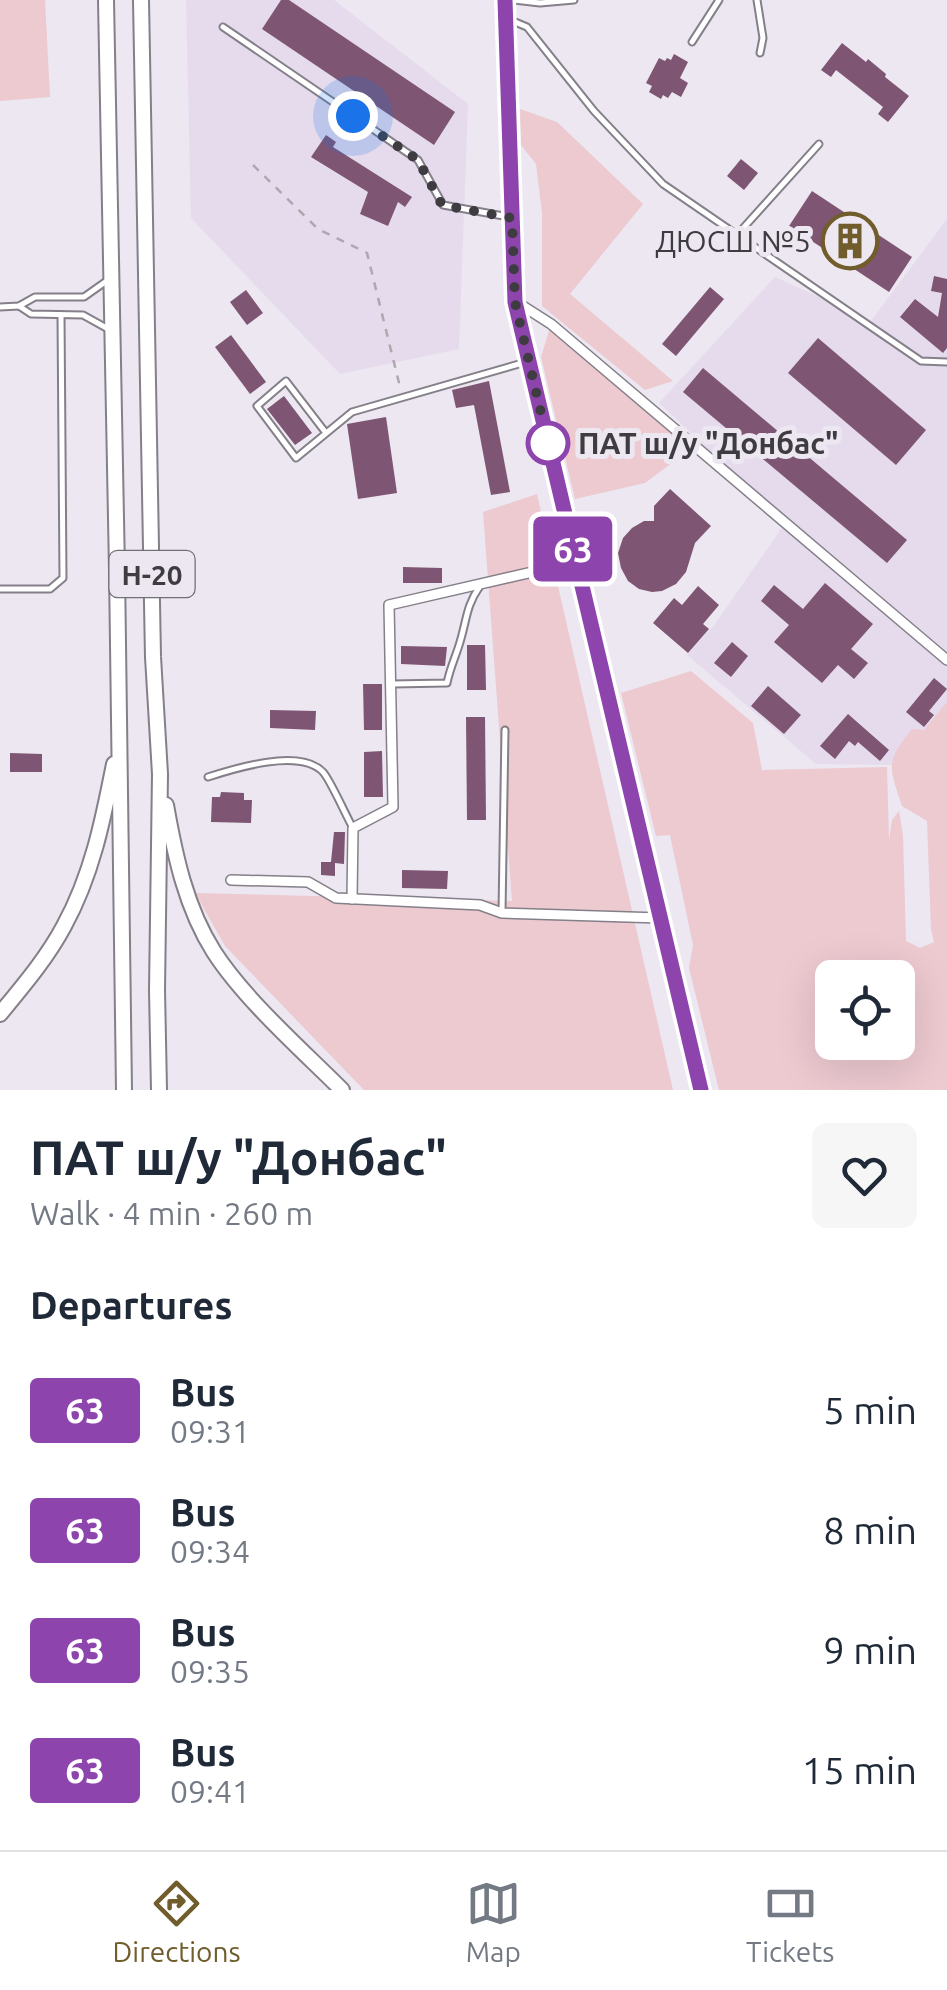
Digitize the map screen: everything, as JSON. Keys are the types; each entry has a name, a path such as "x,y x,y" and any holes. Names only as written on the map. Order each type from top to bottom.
{"main road":[{"name":"Н-20","path":"106,0 124,1090"},
{"name":"Н-20","path":"142,0 153,657 160,774 159,1090"},
{"path":"505,0 515,302 701,1090"},
{"path":"117,570 152,569"},
{"path":"0,1014 41,963 80,896 96,849 120,738"},
{"path":"160,774 182,880 214,953 241,987 342,1090"}],"street":[{"path":"515,302 550,324 947,660"},
{"path":"352,899 353,828 393,807 389,605 576,562"},
{"path":"231,880 308,882 336,898 480,904 502,913 660,918"}],"lane":[{"path":"514,0 574,0"},
{"path":"692,42 719,0"},
{"path":"757,0 763,38 760,53"},
{"path":"506,18 527,28 594,111 663,184 921,362 947,362"},
{"path":"223,27 418,160 442,205 512,218"},
{"path":"738,235 820,144"},
{"path":"0,307 19,306 36,298 84,297 111,278"},
{"path":"19,306 32,314 83,316 112,331"},
{"path":"0,589 50,589 63,578 61,315"},
{"path":"326,433 286,380 256,406 296,458 352,412 529,362"},
{"path":"391,684 448,683 468,603 482,584"},
{"path":"502,913 505,730"},
{"path":"208,777 250,764 304,761 323,772 353,828"}],"path":[{"path":"253,164 318,228 367,253 402,397"}],"shaded area":[{"path":"0,0 45,0 50,97 0,101"},
{"path":"186,0 334,0 468,104 459,349 340,374 191,218"},
{"path":"520,109 557,122 643,204 570,294 673,381 645,390 542,306 542,213 536,164 521,145"},
{"path":"947,219 947,830 901,765 816,764 687,655 715,624 786,522 659,403 775,277 871,321"},
{"path":"551,324 696,445 645,483 575,499 541,357"},
{"path":"537,494 673,1090 364,1090 225,946 195,893 512,901 483,512"},
{"path":"691,671 753,723 762,770 887,767 889,840 892,820 899,811 903,836 906,941 920,948 934,942 927,821 902,806 892,765 897,749 912,729 924,730 947,702 947,1090 719,1090 689,968 693,945 670,835 656,836 621,693"}],"building":[{"path":"281,0 289,0 455,112 434,145 262,29"},
{"path":"842,43 866,62 868,59 909,96 888,122 878,114 883,107 836,70 831,77 821,70"},
{"path":"674,54 688,62 680,78 688,83 681,97 672,92 661,99 649,92 652,86 646,83 659,58 671,60"},
{"path":"326,135 336,142 333,147 412,197 405,207 398,202 388,226 360,214 368,192 311,157"},
{"path":"741,159 758,173 744,190 727,176"},
{"name":"ДЮСШ №5","path":"812,191 912,257 889,292 789,226"},
{"path":"934,276 947,279 947,348 943,353 900,317 915,299 938,317 942,293 931,291"},
{"path":"710,287 724,299 676,356 662,344"},
{"path":"246,290 263,313 247,325 230,302"},
{"path":"231,335 266,382 250,394 215,347"},
{"path":"818,338 926,430 896,465 788,373"},
{"path":"703,368 907,540 887,563 683,392"},
{"path":"489,381 510,492 491,495 474,405 456,408 452,390"},
{"path":"284,396 312,433 295,445 267,409"},
{"path":"386,417 397,493 358,499 347,424"},
{"path":"670,489 711,526 695,543 686,572 676,584 662,591 639,589 628,581 618,553 632,528 644,521 654,521 654,506"},
{"path":"403,567 442,568 442,583 403,583"},
{"path":"825,583 873,624 851,649 868,663 854,679 838,665 822,683 774,642 789,625 761,601 774,585 803,609"},
{"path":"698,586 719,605 703,624 709,629 688,653 653,623 674,598 682,605"},
{"path":"732,642 748,656 731,677 714,663"},
{"path":"467,645 485,645 486,690 467,690"},
{"path":"401,646 447,647 445,666 401,664"},
{"path":"934,678 947,689 929,711 934,715 924,727 906,712"},
{"path":"363,684 382,684 382,730 364,730"},
{"path":"768,686 801,715 784,734 751,706"},
{"path":"270,710 316,711 315,730 270,728"},
{"path":"848,714 889,750 880,761 858,742 855,746 849,741 835,759 820,746"},
{"path":"466,717 485,717 486,820 467,820"},
{"path":"382,751 383,797 364,797 364,752"},
{"path":"10,753 42,754 42,772 10,772"},
{"path":"221,792 244,793 244,800 252,800 251,823 211,822 212,797 220,797"},
{"path":"334,832 345,832 344,864 335,863 335,876 321,875 321,862 331,862"},
{"path":"402,870 448,871 447,889 402,888"}],"bus line":[{"name":"63","path":"505,0 515,302 701,1090"}],"place":[{"name":"ДЮСШ №5","path":"850,241"},
{"name":"ПАТ ш/у \"Донбас\"","path":"548,443"}],"route":[{"path":"353,116 418,160 442,205 512,218 515,302 548,443"}]}
